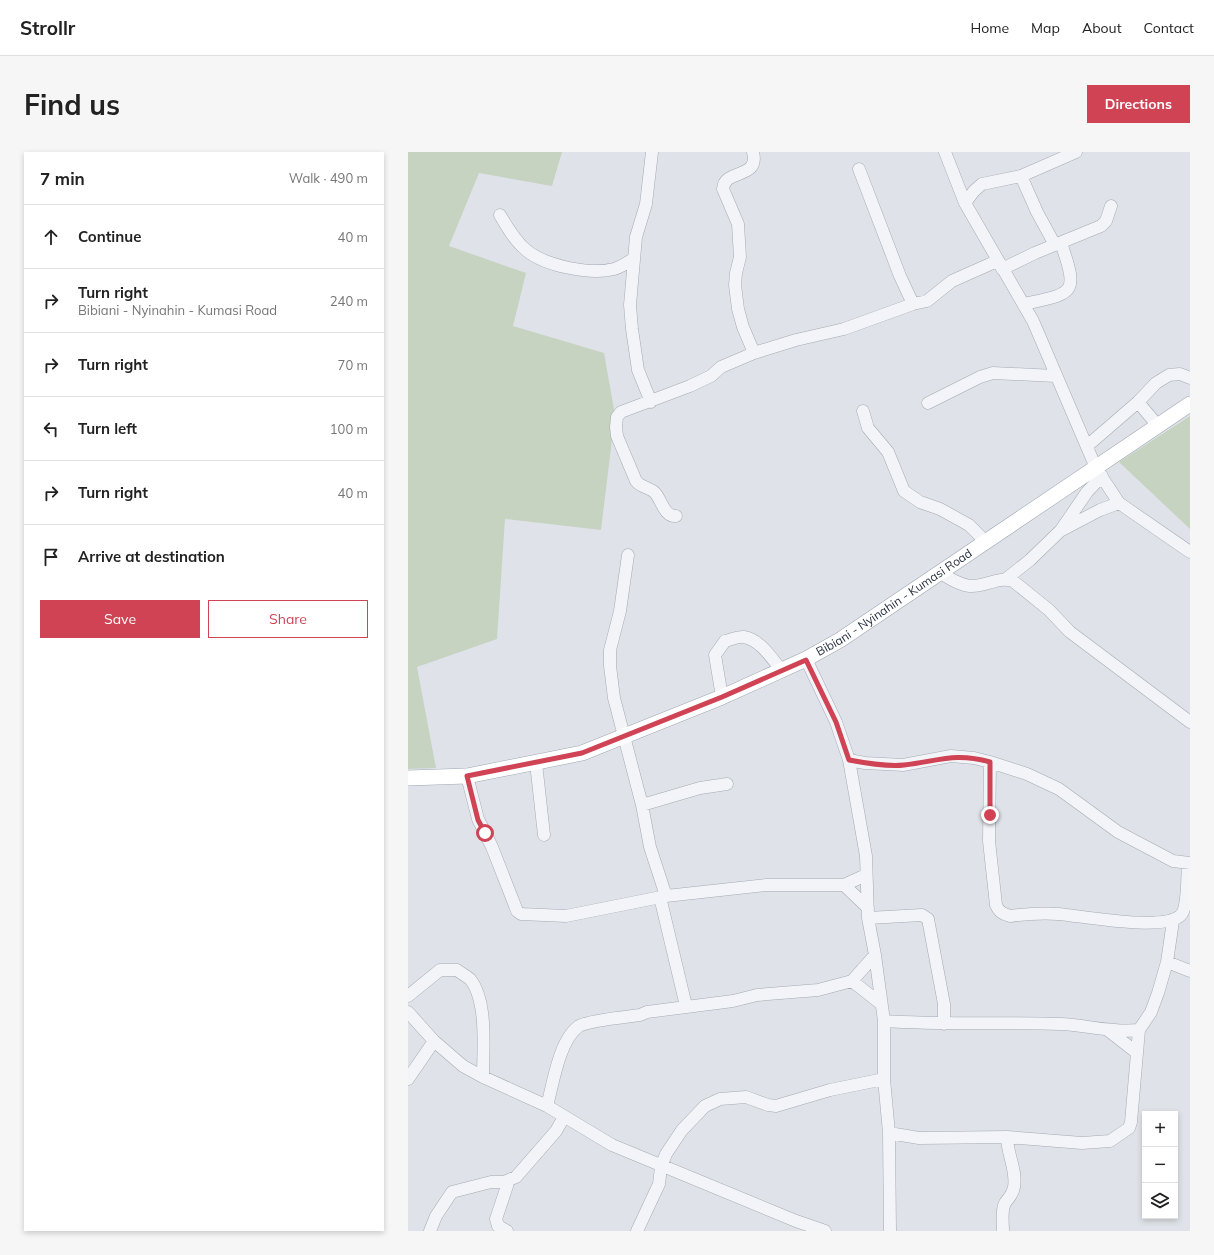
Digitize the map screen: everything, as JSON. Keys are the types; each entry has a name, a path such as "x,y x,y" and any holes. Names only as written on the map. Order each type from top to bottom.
{"main road":[{"name":"Bibiani - Nyinahin - Kumasi Road","path":"408,778 467,776 582,753 722,697 806,660 840,640 985,542 1099,472 1158,426 1190,404"}],"street":[{"path":"651,402 638,370 630,305 633,285 633,259 636,237 646,204 652,152"},
{"path":"753,152 755,159 752,166 746,171 728,178 724,183 723,189 738,224 740,257 735,285 738,309 743,327 754,353"},
{"path":"945,152 965,204 999,266 1024,304 1099,472 1119,503 1190,552"},
{"path":"965,204 974,191 982,184 1021,176 1076,152"},
{"path":"859,169 900,276 913,304"},
{"path":"1021,176 1037,212 1058,244 1069,267 1071,280 1066,293 1061,296 1024,304"},
{"path":"676,516 668,514 655,493 640,486 636,481 617,436 617,417 621,412 651,402 711,376 721,367 754,353 796,340 844,330 913,304 927,301 952,281 999,266 1101,226 1106,221 1111,206"},
{"path":"500,215 507,227 525,249 539,259 553,264 603,271 615,269 633,259"},
{"path":"928,403 993,373 1055,376"},
{"path":"1087,446 1138,402 1156,383 1168,375 1180,374 1190,378"},
{"path":"1138,402 1158,426"},
{"path":"863,411 872,436 884,446 888,452 904,491 920,502 940,509 969,525 985,542"},
{"path":"939,572 958,583 971,586 1006,579 1030,560 1060,531 1099,472"},
{"path":"1060,531 1100,510 1119,503"},
{"path":"628,555 620,611 610,650 610,666 614,698 642,805 686,1006"},
{"path":"1006,579 1013,581 1049,610 1070,632 1190,722"},
{"path":"722,697 715,655 725,641 744,637 756,642 764,648 782,671"},
{"path":"806,660 836,722 849,760 866,856 868,913 884,1021 884,1079 889,1133 890,1231"},
{"path":"849,760 865,763 903,765 951,756 974,758 990,762 1027,774 1059,789 1118,832 1173,861 1189,864 1184,908 1180,915 1173,921 1123,922 1058,914 1010,916 1001,913 996,905 989,841 990,762"},
{"path":"536,763 544,835"},
{"path":"467,776 478,820 492,847 517,911 521,914 566,916 663,896 766,885 844,885 866,875"},
{"path":"642,805 700,788 727,784"},
{"path":"844,885 868,913 922,915 928,919 944,1004 944,1024"},
{"path":"889,1133 919,1138 1007,1137 1082,1143 1110,1141 1122,1134 1129,1128 1131,1122 1139,1030 1151,1012 1158,993 1167,962 1173,921"},
{"path":"547,1106 561,1054 566,1043 579,1026 640,1015 647,1012 733,1001 757,995 818,990 852,981 875,955"},
{"path":"1167,962 1190,971"},
{"path":"408,996 440,970 457,970 470,980 479,998 481,1010 483,1077"},
{"path":"852,981 880,1002"},
{"path":"408,1012 434,1041 463,1066 483,1077 547,1106 612,1145 795,1226 825,1231"},
{"path":"884,1021 944,1024 1061,1024 1108,1031 1123,1032 1139,1030"},
{"path":"1108,1031 1136,1052"},
{"path":"408,1079 434,1041"},
{"path":"637,1231 659,1184 661,1166 666,1154 682,1130 705,1106 720,1099 746,1097 768,1105 776,1106 830,1090 884,1079"},
{"path":"430,1231 436,1216 452,1192 491,1182 509,1180 516,1177 542,1149 556,1131 564,1117"},
{"path":"1003,1231 1003,1211 1006,1203 1012,1196 1014,1186 1014,1175 1007,1151 1007,1137"},
{"path":"507,1231 498,1226 496,1219 509,1180"}],"green space":[{"path":"408,152 562,152 552,186 479,173 449,246 526,273 513,326 604,353 615,415 601,530 505,519 497,639 417,667 436,768 408,769"},
{"path":"1190,416 1190,529 1119,462"}],"route":[{"path":"485,833 478,820 467,776 582,753 722,697 806,660 836,722 849,760 865,763 903,765 951,756 974,758 990,762 990,815"}]}
